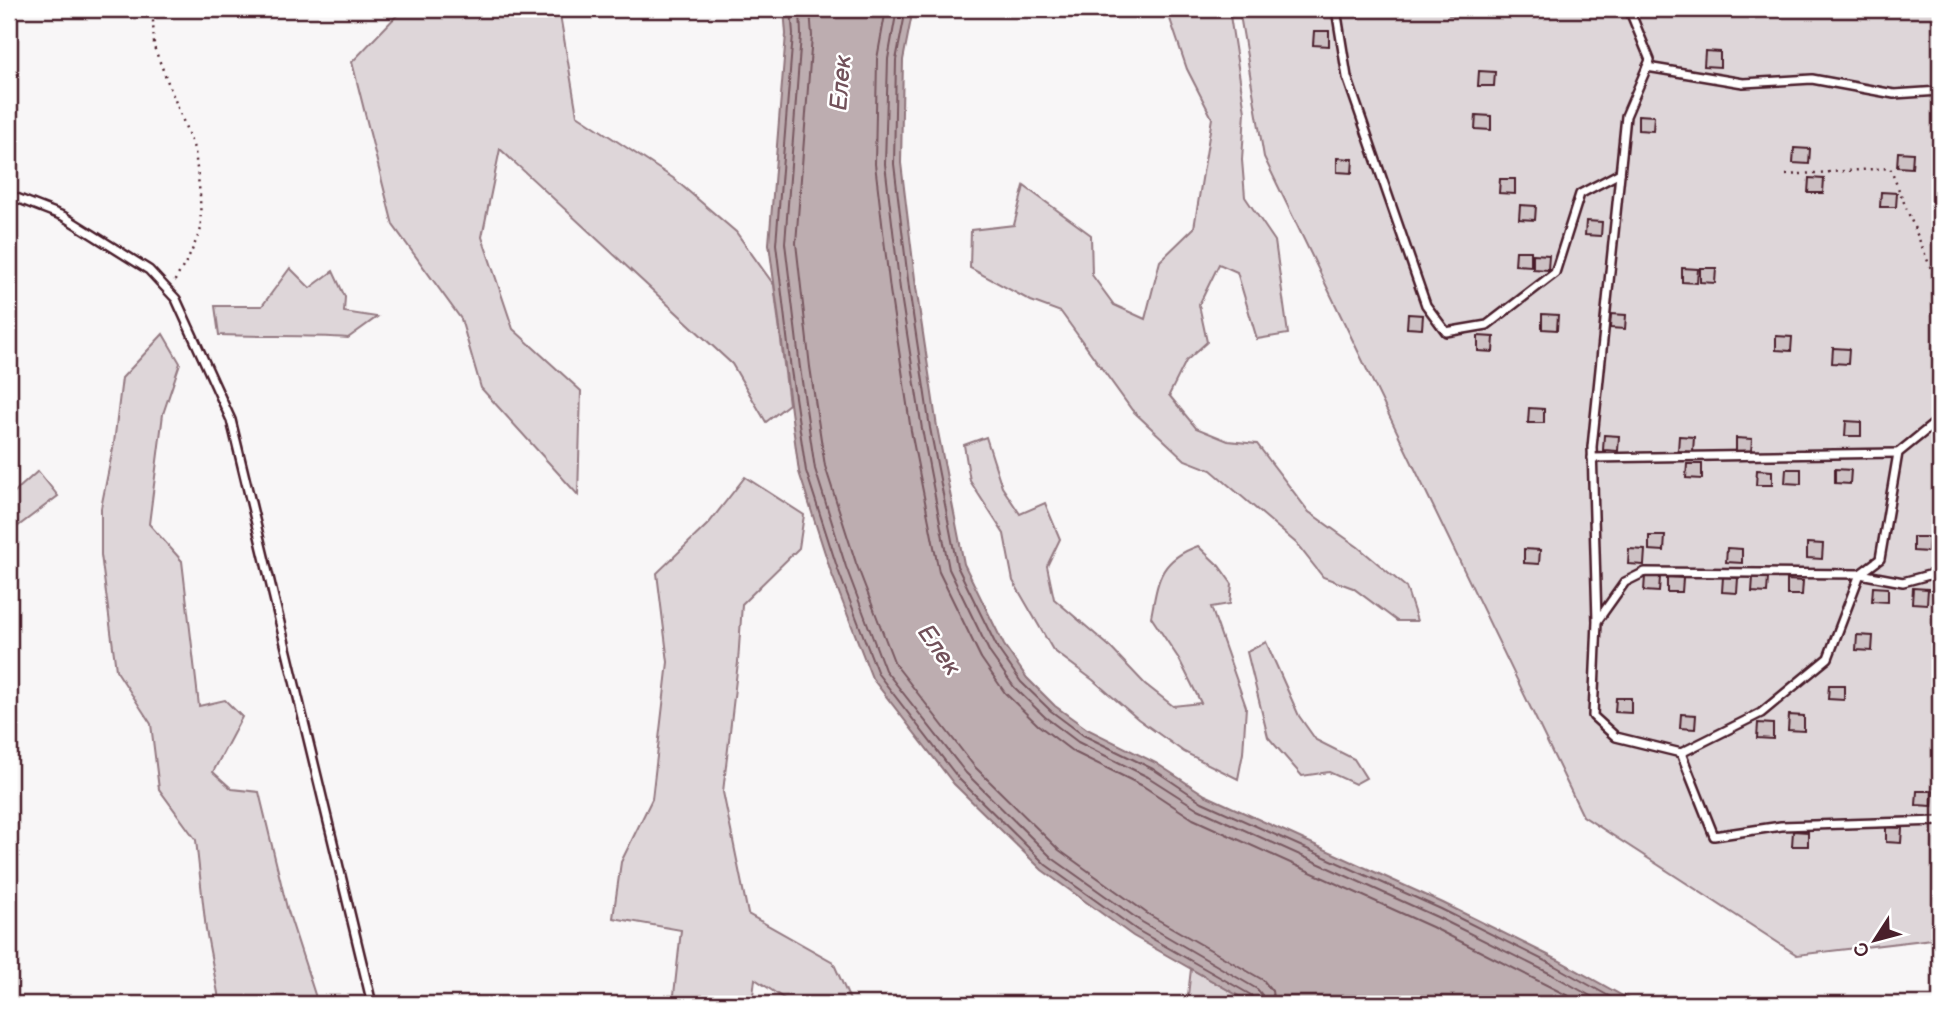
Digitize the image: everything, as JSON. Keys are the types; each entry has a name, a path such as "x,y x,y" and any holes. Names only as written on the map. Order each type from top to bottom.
{"lane":[{"path":"1336,9 1347,77 1426,305 1446,332 1487,325 1555,273 1580,194 1620,173"},
{"path":"1629,9 1650,60 1626,116 1592,458 1597,621 1593,716 1616,737 1682,753 1760,713 1828,658 1860,574 1880,559 1898,453"},
{"path":"1647,67 1743,83 1812,79 1894,94 1940,91"},
{"path":"9,195 62,216 149,270 176,299 231,420 372,1004"},
{"path":"1592,458 1898,453 1940,419"},
{"path":"1597,621 1625,582 1644,572 1860,574 1903,582 1940,572"},
{"path":"1682,753 1714,836 1781,826 1940,821"}],"path":[{"path":"161,9 152,20 154,47 195,151 201,229 190,255 169,291"},
{"path":"1786,175 1890,168 1940,291"}],"shaded area":[{"path":"403,9 559,9 577,115 673,178 736,232 774,285 789,404 766,422 732,364 500,149 482,237 513,329 581,391 578,495 481,388 461,319 393,225 352,62"},
{"path":"1112,9 1229,9 1245,112 1242,160 1245,197 1275,241 1288,334 1257,339 1237,272 1219,264 1199,305 1207,342 1186,361 1169,395 1196,428 1228,441 1257,444 1309,512 1358,547 1406,587 1417,621 1397,621 1353,588 1323,577 1296,543 1211,470 1185,460 1132,410 1061,312 1031,301 970,268 971,230 1014,225 1024,186 1091,235 1092,275 1114,305 1145,319 1160,261 1194,228 1212,118 1187,69 1169,16 1120,15"},
{"path":"1239,9 1940,9 1940,938 1797,955 1583,816 1264,157"},
{"path":"290,268 310,288 333,271 345,297 344,312 377,317 348,338 219,335 215,306 262,306"},
{"path":"163,334 180,363 163,414 149,524 182,561 199,706 225,700 242,717 213,772 232,789 259,792 287,908 318,1004 220,1004 206,930 196,840 159,789 151,724 116,670 101,555 101,508 114,443 122,378"},
{"path":"986,437 1002,487 1020,514 1045,503 1060,539 1047,566 1054,599 1108,645 1145,684 1173,706 1201,703 1179,659 1151,617 1159,582 1162,573 1175,558 1198,546 1219,566 1232,584 1230,604 1211,607 1246,707 1238,779 1184,752 1138,719 1053,650 1013,581 1004,534 970,481 964,445"},
{"path":"38,471 58,496 9,533 9,497"},
{"path":"745,477 804,515 799,548 742,604 723,792 748,914 833,962 850,1000 847,1004 792,1004 755,979 752,1004 673,1004 681,930 613,918 621,862 652,799 668,662 657,573 709,523"},
{"path":"1266,642 1299,716 1316,740 1354,759 1366,778 1355,784 1329,772 1302,776 1268,737 1247,652"},
{"path":"1191,969 1253,1004 1187,1004"}],"water":[{"name":"Елек","path":"784,9 913,9 903,60 901,163 937,427 964,564 1004,645 1027,678 1055,706 1087,729 1156,763 1205,795 1443,903 1558,960 1637,1004 1253,1004 1133,936 1042,870 954,784 872,678 831,572 799,472 769,244 786,34"}],"building":[{"path":"1450,9 1465,9 1465,16 1449,15"},
{"path":"1314,31 1329,31 1329,46 1313,45"},
{"path":"1705,51 1720,52 1720,67 1704,66"},
{"path":"1479,71 1495,72 1494,86 1478,86"},
{"path":"1476,115 1491,116 1491,130 1475,129"},
{"path":"1638,115 1654,116 1653,131 1638,130"},
{"path":"1794,148 1810,149 1809,164 1793,163"},
{"path":"1898,152 1913,153 1912,168 1897,167"},
{"path":"1337,158 1353,159 1352,173 1337,172"},
{"path":"1809,178 1824,179 1823,193 1808,193"},
{"path":"1500,179 1515,179 1515,194 1499,193"},
{"path":"1881,192 1897,193 1896,207 1880,207"},
{"path":"1520,205 1536,206 1535,220 1519,219"},
{"path":"1586,221 1602,222 1601,236 1585,235"},
{"path":"1516,251 1531,251 1531,266 1515,265"},
{"path":"1533,254 1549,255 1548,270 1533,269"},
{"path":"1682,268 1698,269 1697,283 1682,282"},
{"path":"1700,268 1716,268 1715,283 1700,282"},
{"path":"1408,314 1423,315 1422,329 1407,328"},
{"path":"1542,314 1558,315 1557,330 1542,329"},
{"path":"1611,314 1626,315 1625,329 1610,328"},
{"path":"1478,336 1494,337 1493,352 1478,351"},
{"path":"1776,336 1792,337 1791,351 1776,350"},
{"path":"1833,348 1849,349 1848,364 1832,363"},
{"path":"1529,408 1544,409 1544,423 1528,423"},
{"path":"1846,421 1861,422 1861,436 1845,436"},
{"path":"1604,435 1619,436 1618,451 1603,450"},
{"path":"1679,436 1694,437 1693,452 1678,451"},
{"path":"1736,438 1752,439 1751,453 1736,453"},
{"path":"1687,464 1702,464 1702,479 1686,478"},
{"path":"1786,469 1801,469 1801,484 1785,483"},
{"path":"1835,469 1851,470 1850,484 1835,483"},
{"path":"1757,470 1772,471 1772,485 1756,485"},
{"path":"1649,536 1665,536 1664,551 1649,550"},
{"path":"1913,537 1929,537 1928,552 1913,551"},
{"path":"1807,543 1823,544 1822,559 1807,558"},
{"path":"1727,548 1742,549 1742,563 1726,562"},
{"path":"1524,549 1540,550 1539,564 1524,563"},
{"path":"1629,549 1645,550 1644,565 1628,564"},
{"path":"1645,576 1660,577 1659,592 1644,591"},
{"path":"1667,577 1683,578 1682,592 1667,592"},
{"path":"1723,577 1738,578 1737,593 1722,592"},
{"path":"1753,577 1768,578 1767,593 1752,592"},
{"path":"1787,580 1803,581 1802,595 1787,595"},
{"path":"1873,587 1888,588 1888,602 1872,601"},
{"path":"1913,588 1928,589 1927,604 1912,603"},
{"path":"1857,635 1873,636 1872,651 1856,650"},
{"path":"1829,685 1844,685 1844,700 1828,699"},
{"path":"1616,698 1631,698 1631,713 1615,712"},
{"path":"1681,714 1696,715 1695,729 1680,728"},
{"path":"1789,715 1804,716 1804,731 1788,730"},
{"path":"1758,723 1773,724 1773,739 1757,738"},
{"path":"1917,791 1933,791 1932,806 1916,805"},
{"path":"1886,827 1902,828 1901,843 1886,842"},
{"path":"1793,831 1808,832 1808,846 1792,846"}]}
